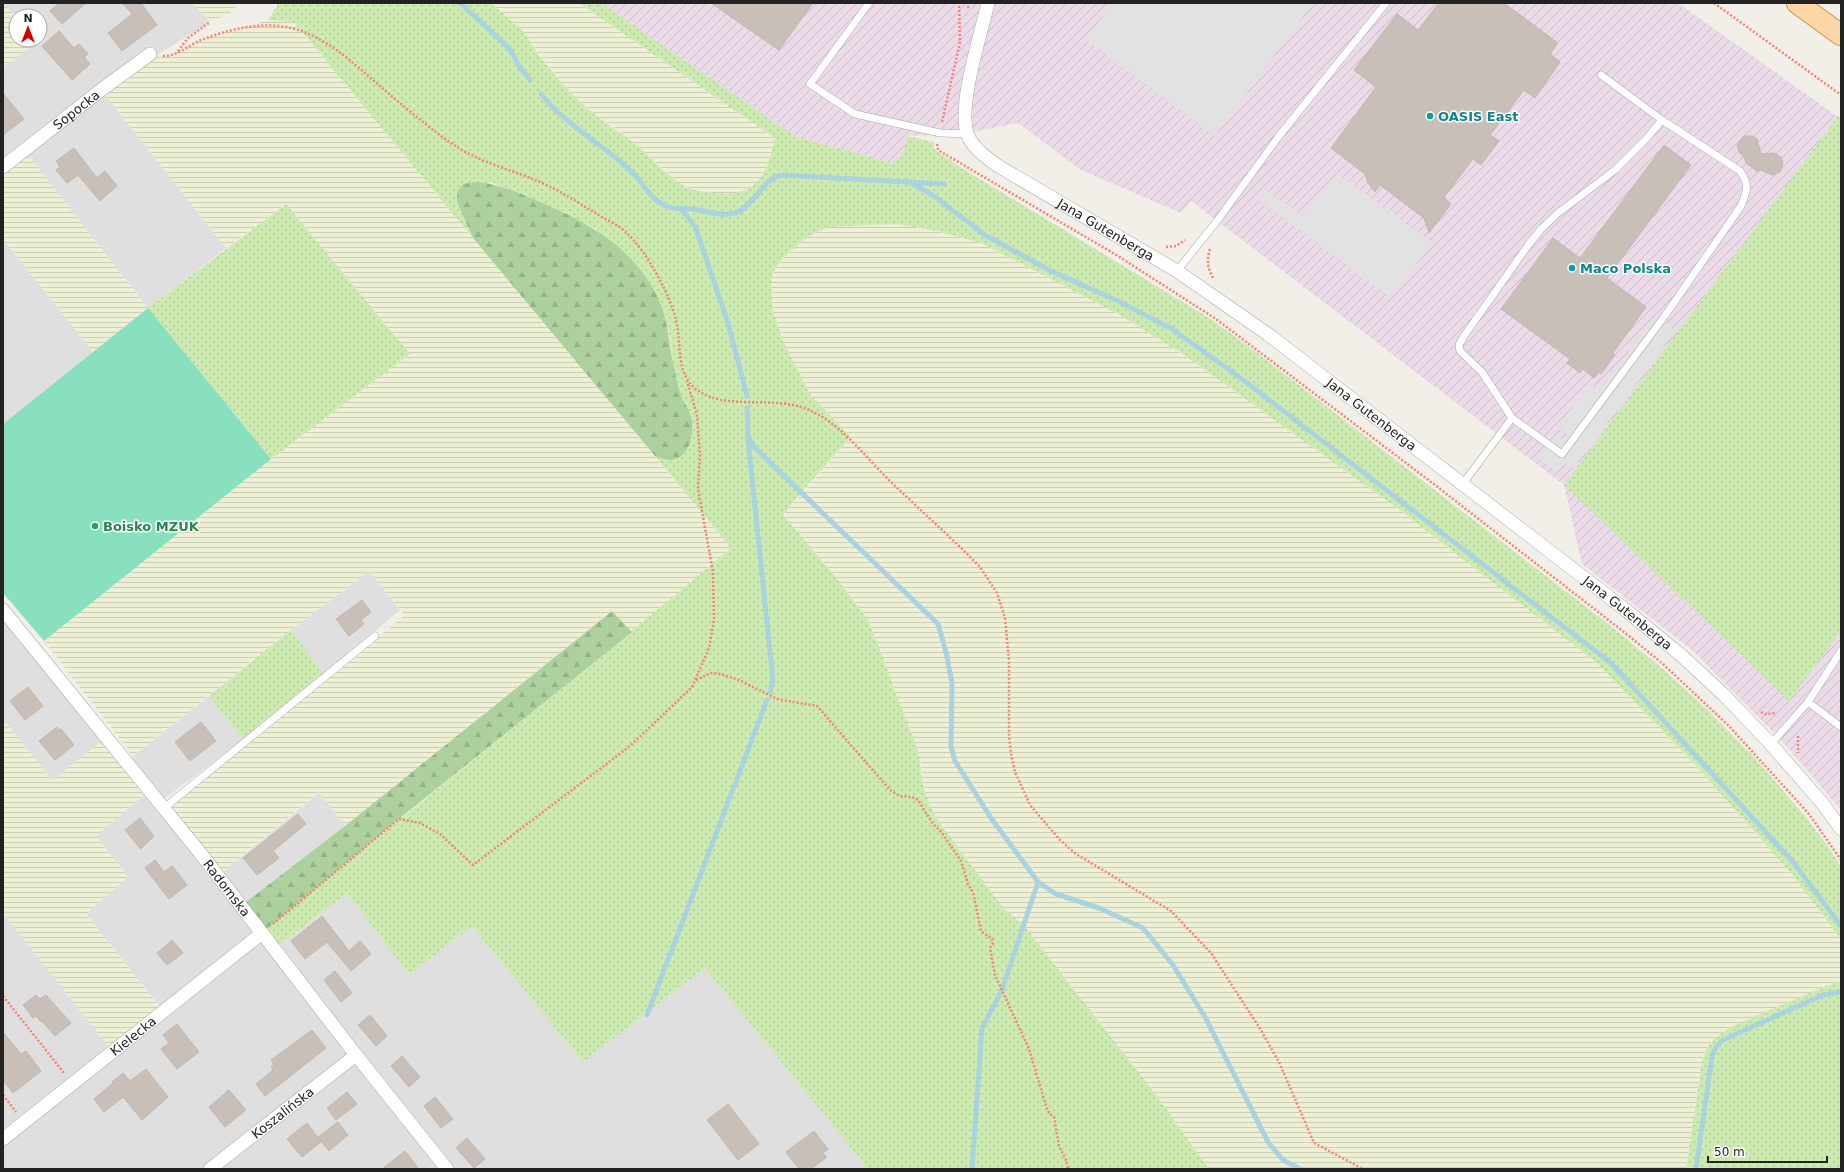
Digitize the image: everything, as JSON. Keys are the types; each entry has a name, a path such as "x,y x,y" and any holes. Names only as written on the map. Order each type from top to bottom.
{"main road":[{"path":"1797,3 1841,35"}],"street":[{"name":"Jana Gutenberga","path":"988,3 966,96 964,118 967,134 976,148 998,166 1178,271 1269,335 1622,607 1682,656 1724,694 1771,744 1823,804 1841,829"},
{"name":"Sopocka","path":"3,167 100,90 150,54"},
{"name":"Radomska","path":"3,610 164,808 356,1055 447,1169"},
{"name":"Kielecka","path":"3,1139 262,933"},
{"name":"Koszalińska","path":"210,1169 356,1055"}],"lane":[{"path":"869,3 810,84 855,114 940,133 967,134"},
{"path":"1178,271 1217,221 1279,136 1386,3"},
{"path":"1601,74 1662,120 1740,171 1747,181 1747,192 1741,206 1664,316 1562,454 1512,418 1482,372 1460,351 1459,345 1541,229 1558,213 1615,170 1648,138 1662,120"},
{"path":"1462,485 1512,418"},
{"path":"164,808 375,636"},
{"path":"1771,744 1808,702 1841,651"},
{"path":"1808,702 1841,728"}],"path":[{"path":"959,3 960,42 936,145 938,150 1118,256 1216,319 1435,485 1629,636 1668,669 1729,726 1809,814 1841,860"},
{"path":"968,8 969,3"},
{"path":"1714,3 1841,95"},
{"path":"178,52 188,38 210,22"},
{"path":"150,54 169,56 198,41 241,28 278,26 296,29 329,45 346,56 384,90 456,147 473,156 538,181 626,232 648,260 670,302 679,335 682,370 687,381 697,415 700,455 698,489 710,553 714,589 714,620 710,648 692,687 630,746 474,865 440,834 420,823 399,819 262,933"},
{"path":"1212,245 1208,257 1208,268 1214,279"},
{"path":"687,381 697,390 712,398 727,401 776,401 793,404 827,419 980,567 997,593 1005,618 1009,661 1009,734 1011,754 1015,772 1030,805 1060,840 1076,854 1171,911 1211,953 1259,1027 1279,1062 1314,1143 1363,1169"},
{"path":"695,680 711,672 721,674 739,680 777,699 817,706 890,790 900,796 912,797 918,800 933,824 942,833 961,861 968,884 973,892 981,931 992,939 993,943 990,948 995,976 1029,1049 1049,1113 1054,1117 1058,1146 1066,1160 1068,1169"},
{"path":"3,996 72,1083"},
{"path":"3,1095 24,1122"}],"shaded area":[{"path":"3,3 192,3 210,22 101,90 226,248 148,308 24,150 3,167 3,67 29,48 48,48 48,8 8,8"},
{"path":"601,3 1678,3 1841,119 1841,810 1782,741 1693,651 1582,564 1564,485 1191,201 1181,213 1081,170 1018,123 963,134 907,136 903,154 892,163 796,137"},
{"path":"1113,3 1313,3 1215,136 1086,40"},
{"path":"1337,173 1432,243 1391,298 1259,200 1267,191 1303,216"},
{"path":"3,239 93,352 3,424"},
{"path":"1655,316 1675,331 1573,469 1564,463 1557,472 1537,458 1552,439 1558,441 1566,436 1567,434 1558,427 1589,385 1599,391"},
{"path":"369,571 400,610 324,674 291,630"},
{"path":"3,610 106,737 53,781 3,719"},
{"path":"209,696 243,739 155,806 214,879 320,792 345,826 242,906 275,950 347,893 409,975 472,926 583,1062 705,968 868,1169 3,1169 3,913 109,1047 160,1007 86,914 128,877 96,836 150,790 126,762"}],"green space":[{"path":"3,3 8,8 8,48 30,48 3,67"},
{"path":"192,3 239,3 233,11 210,22"},
{"path":"279,3 491,3 523,31 542,59 580,102 638,146 678,182 686,187 699,191 727,194 739,192 749,188 757,182 763,174 772,152 775,138 579,3 601,3 796,137 892,163 903,154 907,136 934,142 934,149 960,167 1211,319 1256,352 1612,627 1664,670 1708,710 1755,758 1805,816 1830,849 1841,867 1841,939 1791,873 1699,769 1597,663 1397,508 1187,357 1122,316 981,243 937,231 898,224 827,227 806,238 783,258 774,270 771,281 773,311 783,341 810,394 851,437 783,515 836,577 869,622 918,751 924,790 935,816 1003,908 1026,928 1157,1096 1209,1169 868,1169 705,968 583,1062 472,926 409,975 347,893 274,950 262,933 615,645 731,548 655,456 672,460 692,420 682,398 674,371 670,337 658,299 643,273 596,229 562,211 491,182 457,192 457,202 473,238 294,22 268,20"},
{"path":"491,3 579,3 775,138 771,157 762,176 753,187 738,193 724,195 692,189 679,183 621,132 574,97 522,31"},
{"path":"268,20 294,22 731,548 632,632 611,611 345,826 319,792 221,873 169,808 405,615 369,571 291,630 133,756 44,641 271,459 410,354 286,204 226,248 101,90 150,54 169,56 198,41 214,35"},
{"path":"1838,116 1841,119 1841,631 1789,701 1564,485"},
{"path":"24,150 148,308 93,352 3,239 3,167"},
{"path":"475,182 506,188 573,217 606,237 622,250 648,280 662,307 667,325 679,389 692,421 691,439 687,450 683,455 672,460 655,456 473,238 457,202 457,192 463,184"},
{"path":"286,204 410,354 271,459 148,308"},
{"path":"897,224 937,231 981,243 1122,316 1187,357 1397,508 1597,663 1699,769 1791,873 1841,939 1841,981 1821,988 1733,1026 1716,1037 1707,1048 1702,1062 1686,1169 1209,1169 1157,1096 1026,928 1003,908 935,816 924,790 921,764 869,622 836,577 783,515 851,437 810,394 783,341 773,311 771,281 774,270 783,258 806,238 827,227"},
{"name":"Boisko MZUK","path":"148,308 271,459 44,641 3,593 3,424"},
{"path":"612,611 632,632 399,819 262,933 241,906 345,826"},
{"path":"291,630 324,674 243,739 209,696"},
{"path":"3,719 53,781 106,737 150,790 96,836 128,877 86,914 160,1007 109,1047 3,913"},
{"path":"1841,981 1841,1169 1686,1169 1702,1062 1707,1048 1716,1037 1733,1026 1821,988"}],"building":[{"path":"59,3 86,3 62,24 50,11"},
{"path":"122,3 141,3 157,25 122,51 108,33 132,14"},
{"path":"711,3 813,3 779,50"},
{"name":"OASIS East","path":"1439,3 1504,3 1558,43 1550,54 1560,62 1535,98 1524,90 1490,135 1499,141 1481,165 1473,159 1444,197 1451,204 1429,233 1424,218 1380,185 1375,192 1368,183 1365,174 1331,148 1376,87 1354,70 1397,14 1418,30"},
{"path":"59,31 74,48 79,44 88,54 84,57 90,64 72,80 44,48 48,48 48,41"},
{"path":"3,93 24,119 3,135"},
{"path":"1746,136 1753,136 1757,139 1761,154 1774,153 1781,157 1783,164 1780,172 1773,175 1760,170 1758,172 1745,162 1746,160 1740,153 1737,146 1740,140"},
{"name":"Maco Polska","path":"1664,145 1691,165 1607,278 1646,307 1613,353 1615,355 1601,374 1599,372 1594,378 1583,369 1580,373 1567,363 1570,359 1501,309 1553,238 1580,258"},
{"path":"74,148 97,178 105,171 117,186 100,201 78,175 67,183 56,170 60,167 56,161"},
{"path":"362,600 371,612 361,620 364,624 349,636 336,619"},
{"path":"28,687 43,706 25,720 10,701"},
{"path":"201,722 216,741 190,761 175,742"},
{"path":"57,727 59,730 61,729 74,745 55,760 39,741"},
{"path":"298,814 306,824 273,851 279,858 257,875 243,858"},
{"path":"140,818 154,836 141,849 125,830"},
{"path":"155,860 164,872 172,866 187,885 169,899 145,868"},
{"path":"322,916 349,951 360,941 371,954 351,971 327,942 305,959 291,941"},
{"path":"172,940 183,953 167,965 157,953"},
{"path":"335,971 352,993 341,1002 324,980"},
{"path":"36,995 40,999 46,995 71,1023 55,1036 36,1016 33,1018 23,1005"},
{"path":"370,1015 387,1036 376,1046 358,1025"},
{"path":"177,1024 199,1052 177,1069 161,1049 169,1043 163,1035"},
{"path":"312,1030 326,1048 265,1096 256,1084 273,1070 271,1067 274,1065 271,1060"},
{"path":"3,1032 21,1054 26,1051 41,1071 13,1093 3,1080"},
{"path":"402,1056 420,1077 409,1087 391,1066"},
{"path":"146,1069 168,1097 142,1120 123,1097 104,1112 94,1099 123,1073 130,1081"},
{"path":"229,1090 246,1110 225,1127 209,1107"},
{"path":"347,1092 357,1104 336,1120 327,1108"},
{"path":"435,1097 453,1119 441,1128 424,1106"},
{"path":"728,1104 759,1144 738,1160 707,1120"},
{"path":"338,1122 348,1135 329,1151 318,1137"},
{"path":"307,1123 321,1142 302,1157 287,1139"},
{"path":"814,1131 828,1149 823,1153 827,1157 811,1169 799,1169 786,1152"},
{"path":"467,1138 485,1159 474,1168 456,1148"},
{"path":"405,1151 419,1169 382,1169"}],"waterway":[{"path":"460,3 509,48 519,66 530,80"},
{"path":"541,94 563,117 624,164 654,198 663,205 673,208 721,214 738,212 751,202 768,183 774,178 782,175 944,184"},
{"path":"912,183 934,196 985,235 1051,271 1118,301 1172,329 1242,379 1611,663 1793,862 1841,926"},
{"path":"681,209 695,226 728,323 747,396"},
{"path":"747,408 748,436 754,447 938,624 946,652 952,683 951,746 955,761 991,818 1038,882 1002,990 982,1028 972,1169"},
{"path":"748,439 773,681 770,692"},
{"path":"647,1015 767,700"},
{"path":"1038,882 1056,894 1099,908 1143,928 1173,965 1205,1017 1268,1142 1283,1160 1300,1169"},
{"path":"1696,1169 1712,1056 1716,1047 1723,1040 1823,995 1841,992"}],"place":[{"name":"OASIS East","path":"1430,116"},
{"name":"Maco Polska","path":"1572,268"},
{"name":"Boisko MZUK","path":"95,526"}]}
